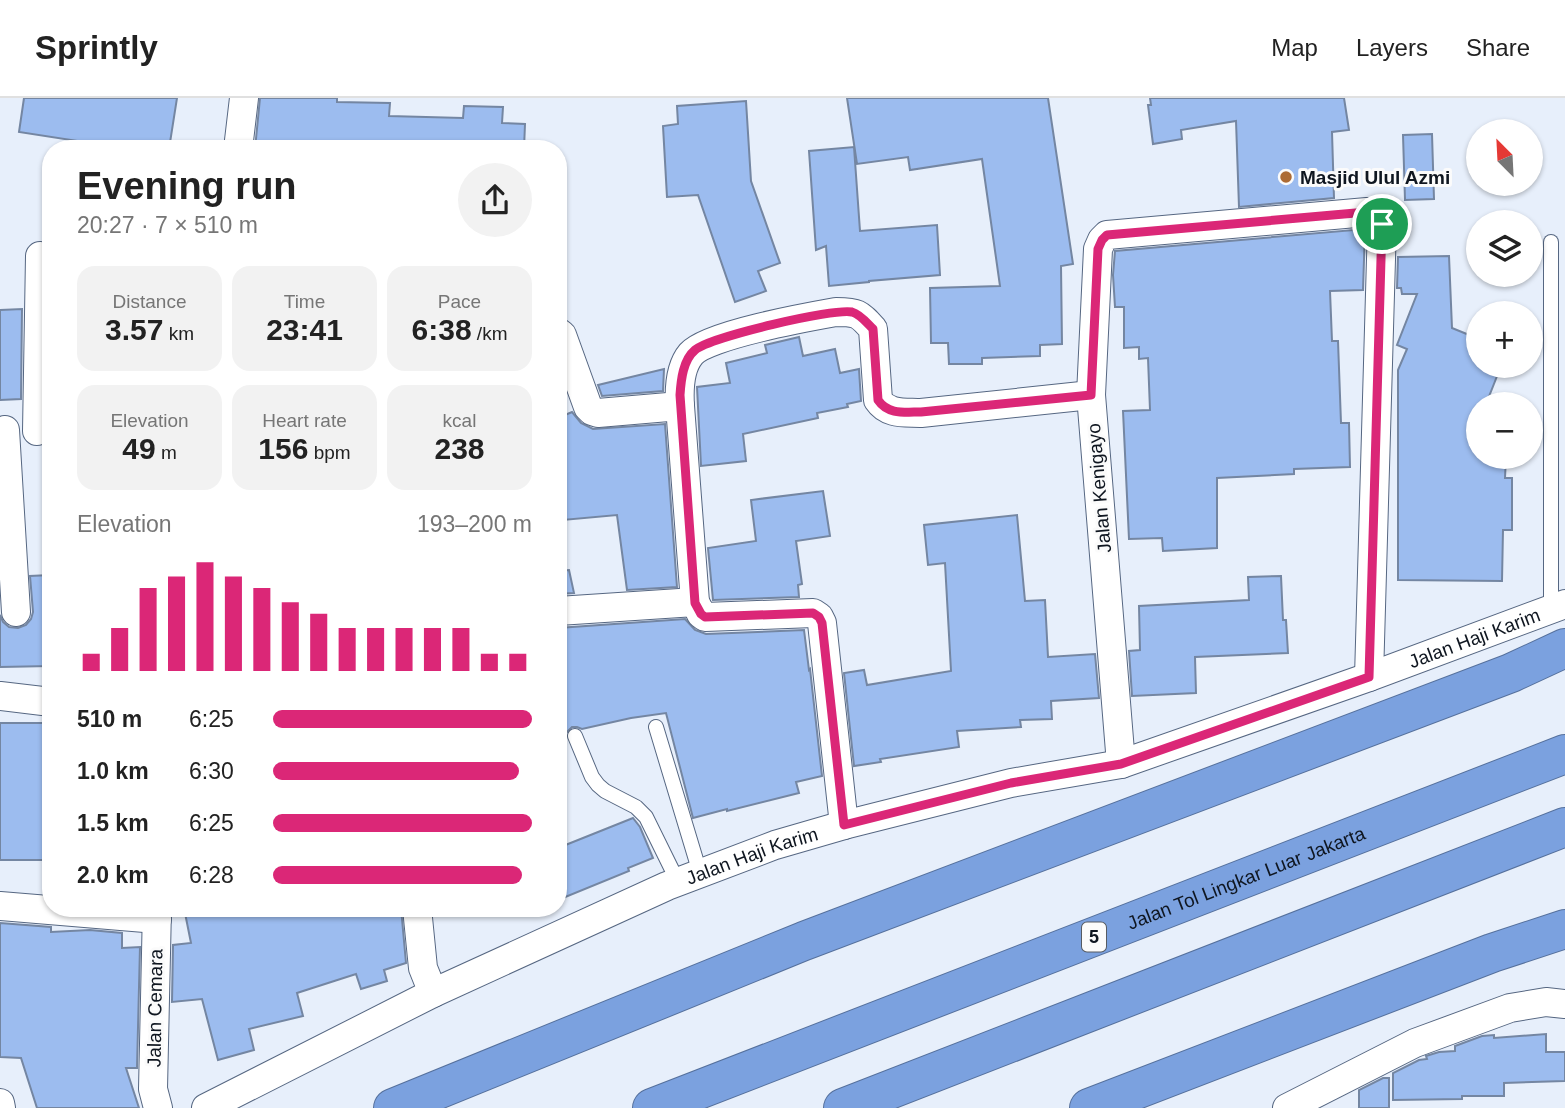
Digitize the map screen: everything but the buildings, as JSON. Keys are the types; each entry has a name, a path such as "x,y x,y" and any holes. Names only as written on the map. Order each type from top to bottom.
{"highway":[{"path":"393,1108 804,941 1511,673 1565,648"},
{"name":"Jalan Tol Lingkar Luar Jakarta","path":"652,1108 1565,754"},
{"path":"843,1108 1565,827"},
{"path":"1088,1108 1492,953 1565,929"}],"street":[{"path":"239,140 244,98"},
{"name":"Jalan Kenigayo","path":"1121,764 1091,395 1098,249 1107,235 1367,212 1375,214 1382,224 1369,677"},
{"path":"40,256 42,344"},
{"path":"844,825 822,623 819,617 813,613 705,617 695,603 680,406 685,366 689,357 701,346 729,336 836,312 854,312 873,329 878,400 882,407 893,412 921,412 1091,395"},
{"path":"567,349 588,407 592,411 598,413 680,406"},
{"path":"16,612 3,430 42,431"},
{"path":"567,610 695,603"},
{"name":"Jalan Haji Karim","path":"206,1108 433,993 689,878 775,845 1011,783 1121,764 1558,607"},
{"path":"0,696 42,701"},
{"path":"0,906 42,908"},
{"name":"Jalan Cemara","path":"157,917 153,1089 158,1108"},
{"path":"418,917 424,968 433,993"},
{"path":"1287,1108 1415,1043 1510,1008 1546,1002 1565,1004"}],"lane":[{"path":"1551,242 1558,607"},
{"path":"656,727 689,878"},
{"path":"575,736 598,785 636,807 646,817 689,878"}],"place":[{"name":"Masjid Ulul Azmi","path":"1286,177"}],"route":[{"path":"1367,212 1375,214 1382,224 1369,677 1121,764 1011,783 844,825 822,623 819,617 813,613 705,617 695,603 680,395 685,366 694,351 729,336 836,312 854,312 873,329 878,400 882,407 893,412 921,412 1091,395 1098,249 1107,235 1367,212"}]}
